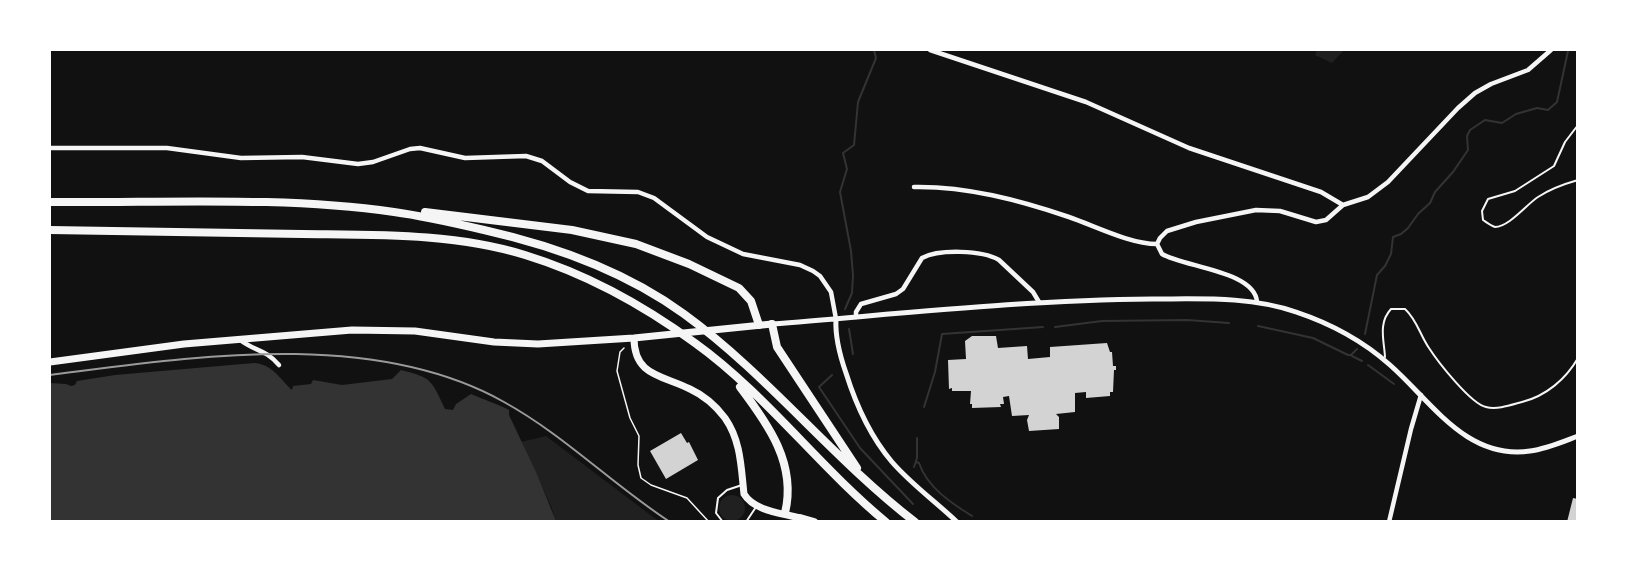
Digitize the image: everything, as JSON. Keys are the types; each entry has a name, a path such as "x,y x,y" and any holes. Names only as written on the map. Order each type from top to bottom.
{"highway":[{"path":"50,201 271,203 351,207 394,212 536,242 621,276 663,300 702,327 739,357 868,483 915,522"},
{"path":"394,212 430,212 572,230 636,244 689,264 739,288 751,301 759,325"},
{"path":"50,230 367,235 455,241 502,249 550,264 626,299 671,327 716,360 886,522"},
{"path":"772,324 777,347 822,418 868,483"},
{"path":"729,372 769,427 780,449 788,487 784,518"},
{"path":"799,520 814,522"}],"main road":[{"path":"50,362 239,339 352,330 387,330 520,344 634,338 772,324"},
{"path":"634,338 636,356 644,367 665,380 697,393 726,419 738,446 747,498 757,506 784,518 799,520"}],"street":[{"path":"930,50 1086,102 1189,148 1321,192 1343,205"},
{"path":"1257,302 1257,296 1248,285 1221,273 1167,257 1159,250 1157,244 1160,238 1167,231 1196,222 1246,212 1272,210 1321,222 1330,218 1343,205 1368,197 1388,182 1475,93 1491,84 1528,70 1551,50"},
{"path":"50,148 167,148 230,157 286,156 358,164 373,162 410,149 420,148 465,158 526,156 542,161 570,182 588,191 638,192 654,198 698,231 729,248 761,258 800,265 820,276 831,292 843,365 852,392 871,432 900,470 957,522"},
{"path":"914,187 947,187 975,191 1062,215 1139,242 1157,244"},
{"path":"856,317 861,304 896,294 903,289 922,258 936,253 979,253 992,256 1033,292 1039,302"},
{"path":"772,324 1039,302 1188,299 1257,302 1277,306 1342,331 1384,360 1462,435 1484,447 1518,452 1546,447 1578,436"},
{"path":"239,339 248,346 265,351 279,365"},
{"path":"1389,522 1421,395"}],"lane":[{"path":"1578,125 1565,142 1554,166 1515,191 1488,199 1482,211 1483,220 1492,227 1497,227 1537,197 1578,180"},
{"path":"1384,360 1382,327 1385,315 1391,309 1396,308 1405,309 1411,315 1428,347 1455,381 1478,404 1487,408 1521,402 1559,383 1578,358"},
{"path":"723,522 716,513 718,498 727,490 743,485"},
{"path":"746,522 757,506"}],"path":[{"path":"624,348 620,352 618,371 630,418 639,436 638,465 641,478 651,485 687,498 709,522"}],"shaded area":[{"path":"1317,50 1344,50 1332,63 1315,55"},
{"path":"254,363 271,369 292,390 293,386 311,384 313,380 342,385 392,379 401,370 419,375 430,382 445,409 453,410 456,404 471,394 509,410 509,415 556,521 50,521 50,383 71,386 77,381 115,375"},
{"path":"546,436 659,521 556,521 521,442"},
{"path":"732,495 741,499 745,508 741,517 732,521 723,517 719,508 723,499"}],"building":[{"path":"972,336 996,336 998,348 1027,346 1028,359 1050,357 1050,347 1107,343 1112,352 1113,366 1116,366 1113,392 1110,392 1110,396 1086,398 1086,392 1075,393 1075,412 1056,414 1059,417 1059,429 1029,431 1027,420 1029,415 1012,416 1009,396 1003,397 1004,404 1000,404 1001,407 972,408 971,391 949,389 948,360 966,359 965,341"},
{"path":"681,433 687,443 689,442 698,460 666,479 650,451"},
{"path":"1573,498 1578,499 1578,522 1567,522"}],"waterway":[{"path":"845,309 852,293 853,275 840,192 847,169 843,153 854,145 858,102 876,58 874,50"},
{"path":"1365,334 1377,275 1391,254 1393,237 1408,228 1453,172 1468,150 1467,136 1470,130 1485,120 1502,123 1516,114 1537,108 1548,110 1557,102 1568,51"},
{"path":"1055,327 1102,321 1187,320 1229,323"},
{"path":"1258,326 1313,338 1348,355 1357,349"},
{"path":"924,407 935,372 942,334 1043,327"},
{"path":"849,329 853,354"},
{"path":"1352,356 1362,361"},
{"path":"1368,365 1394,384"},
{"path":"832,375 819,387 860,448 913,504"},
{"path":"914,467 917,458 917,438"},
{"path":"916,462 941,494 972,516"}],"railway":[{"path":"50,375 163,361 281,354 340,356 397,364 452,379 504,402 547,429 670,522"}]}
